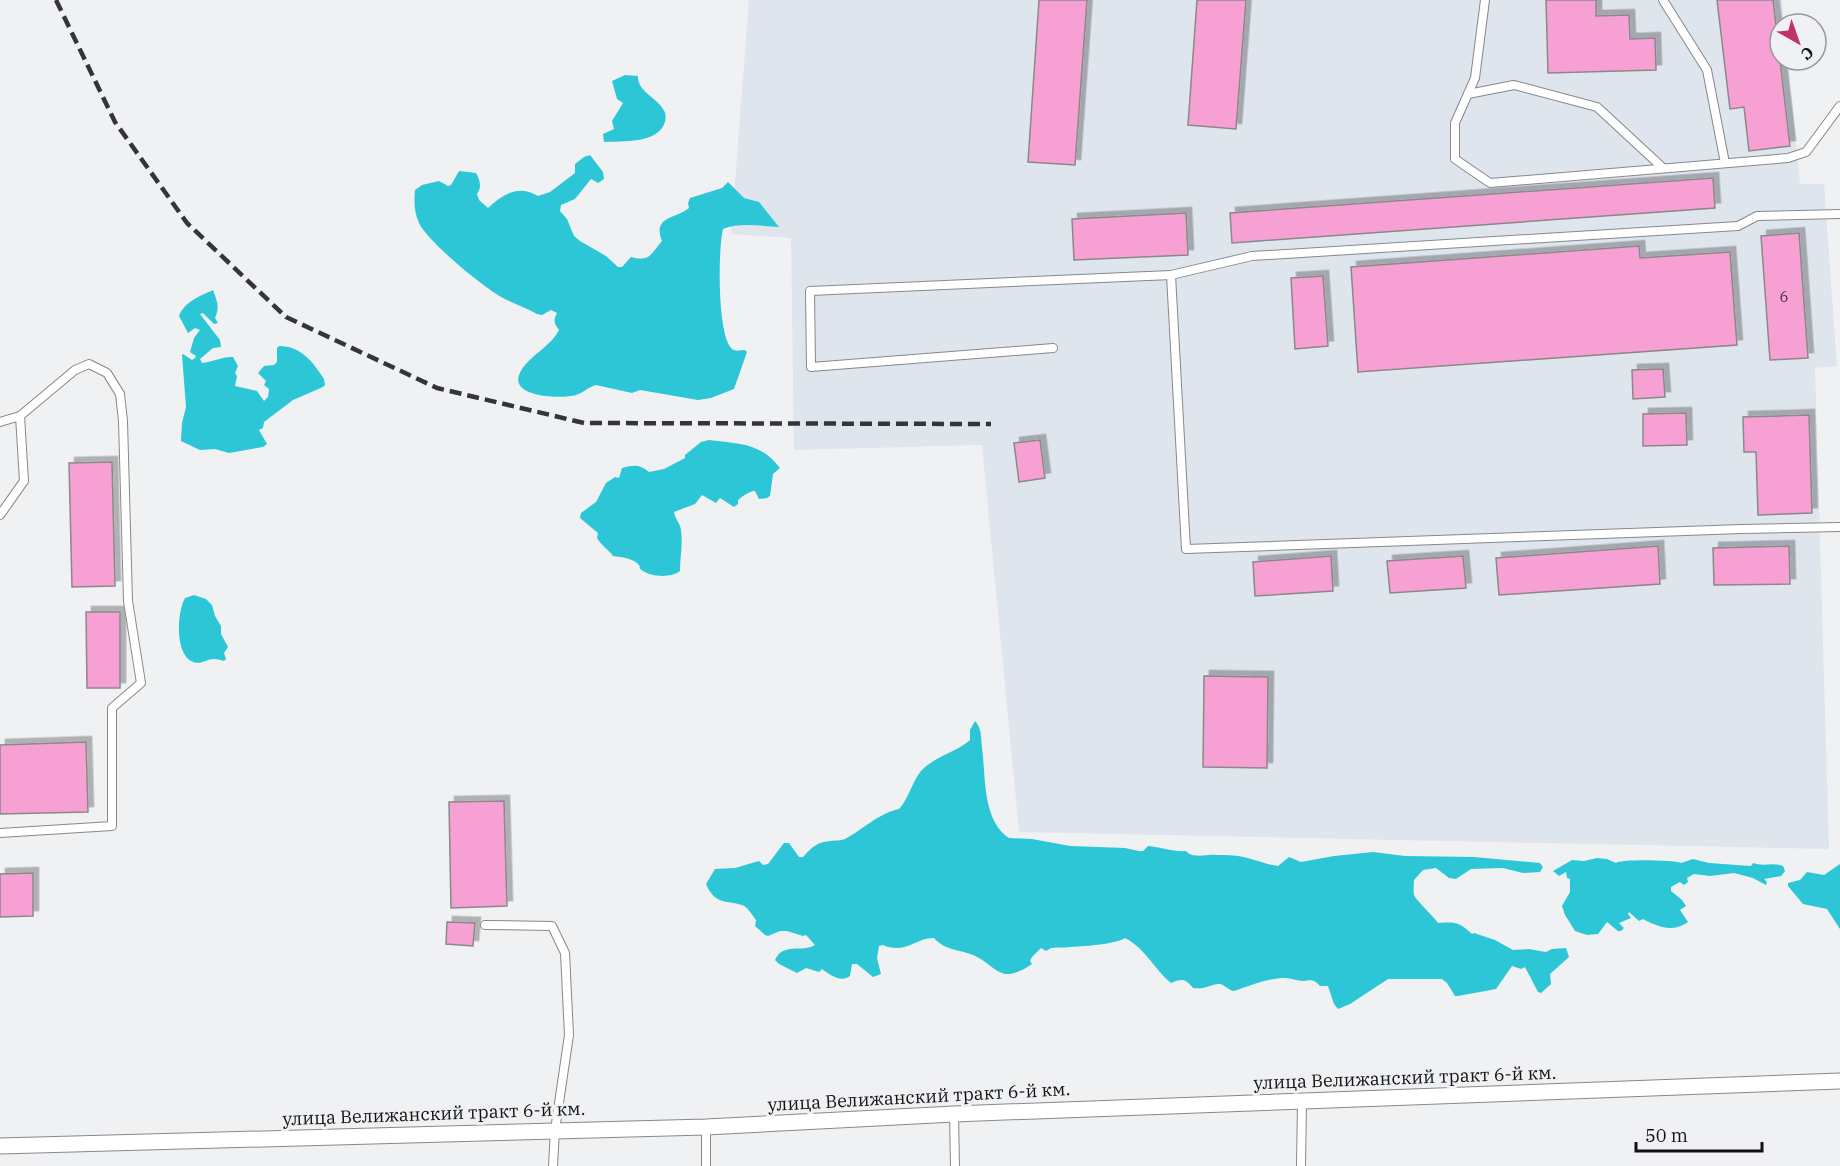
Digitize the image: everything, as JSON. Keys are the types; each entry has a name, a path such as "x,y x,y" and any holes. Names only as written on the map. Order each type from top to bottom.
{"street":[{"name":"улица Велижанский тракт 6-й км.","path":"0,1146 706,1127 954,1114 1840,1081"}],"lane":[{"path":"1485,0 1475,78 1455,123 1455,159 1490,183 1788,158 1806,152 1840,106"},
{"path":"1664,0 1707,70 1725,163"},
{"path":"1468,94 1514,85 1596,107 1663,168"},
{"path":"1053,348 811,367 810,291 1171,275 1252,256 1738,226 1757,216 1840,214"},
{"path":"1171,275 1186,549 1840,527"},
{"path":"0,422 20,417 75,370 89,364 107,373 120,394 123,421 128,601 141,683 112,708 112,826 0,833"},
{"path":"0,515 24,481 20,417"},
{"path":"485,925 552,926 565,953 569,1035 555,1130 553,1166"},
{"path":"1301,1166 1302,1102"},
{"path":"954,1114 954,1166"},
{"path":"706,1127 706,1166"}],"shaded area":[{"path":"749,0 1782,0 1783,12 1768,12 1768,72 1789,72 1800,184 1824,184 1837,366 1815,368 1829,849 1019,832 982,445 794,450 791,238 731,234"}],"water":[{"path":"625,75 638,76 640,86 664,111 665,122 661,129 647,138 604,142 603,134 614,129 612,121 623,103 617,99 612,81"},
{"path":"590,155 603,172 604,179 598,183 591,179 575,199 561,205 560,211 567,219 574,236 606,256 618,267 622,267 631,257 642,259 652,254 662,241 660,227 663,222 689,208 690,198 722,188 728,182 744,198 759,202 779,227 743,225 723,229 720,254 720,292 724,328 727,341 732,349 747,352 734,389 711,398 698,400 640,390 632,393 596,385 579,394 569,396 540,395 530,392 519,383 519,375 527,362 550,342 559,330 555,322 557,313 551,310 542,315 537,314 494,292 444,252 424,231 417,219 415,190 422,185 439,181 448,186 451,185 459,171 476,173 480,184 477,194 479,200 488,208 511,192 531,192 538,196 550,192 575,173 575,164"},
{"path":"213,290 217,304 215,318 218,323 214,324 203,313 200,314 220,340 221,347 213,348 200,359 202,363 233,357 238,366 235,373 237,376 235,386 257,391 264,401 268,397 269,389 264,385 266,381 258,373 264,366 274,365 277,362 279,346 294,349 306,356 324,379 323,387 293,400 264,422 263,428 259,430 267,444 263,447 229,453 215,449 200,450 181,441 186,407 182,355 192,360 195,358 196,356 190,352 194,338 200,330 195,328 188,333 179,316 189,303"},
{"path":"709,440 757,449 765,453 780,468 773,474 770,496 767,498 759,499 755,491 751,492 738,500 738,504 734,507 720,498 716,503 702,495 695,504 674,512 681,530 680,571 667,576 651,575 639,568 640,566 635,561 613,556 597,538 598,533 580,518 581,513 596,502 606,483 615,477 619,478 622,468 636,466 649,472 664,469 685,458 685,455 701,442"},
{"path":"194,595 206,599 212,605 221,626 221,634 228,647 224,653 226,659 224,661 214,659 200,663 194,662 186,656 182,649 179,631 180,612 185,598"},
{"path":"975,721 981,734 985,784 990,809 1000,830 1009,838 1032,839 1070,846 1125,848 1139,851 1143,851 1148,846 1186,851 1196,856 1238,856 1278,866 1289,857 1301,862 1373,852 1405,856 1474,857 1540,863 1543,867 1540,872 1523,873 1503,868 1471,869 1456,879 1449,878 1436,868 1423,870 1414,880 1414,895 1438,923 1457,924 1472,934 1495,940 1513,950 1529,949 1546,952 1566,948 1569,957 1550,974 1551,984 1541,993 1538,992 1525,967 1521,969 1512,966 1496,989 1455,996 1442,979 1388,979 1350,1004 1338,1009 1328,986 1320,986 1312,981 1279,978 1234,991 1220,984 1193,988 1184,980 1171,983 1138,947 1125,938 1090,946 1051,948 1046,951 1041,948 1032,957 1030,961 1032,964 1019,971 1005,974 972,954 949,948 934,938 928,938 898,948 879,946 877,958 881,974 873,977 857,964 852,964 850,976 843,979 832,976 822,969 819,972 806,968 797,973 779,964 775,960 783,951 815,945 806,935 787,931 765,935 755,926 756,920 746,907 717,899 709,891 706,884 715,869 735,868 759,861 763,865 768,864 784,843 789,843 799,857 803,857 818,844 845,839 877,818 899,809 921,771 970,740 970,730"},
{"path":"1597,858 1616,863 1648,860 1681,863 1693,859 1709,863 1751,866 1753,863 1776,864 1783,866 1785,871 1781,876 1764,879 1767,882 1766,885 1753,878 1734,873 1710,876 1694,874 1687,878 1688,882 1684,885 1680,882 1671,887 1671,891 1686,906 1680,910 1688,922 1671,928 1643,919 1639,921 1629,912 1631,918 1619,923 1624,928 1621,931 1607,922 1598,934 1587,935 1575,931 1562,906 1570,892 1570,879 1567,878 1566,872 1559,876 1553,871 1572,860 1584,861"},
{"path":"1840,864 1840,929 1827,909 1803,904 1788,883 1800,880 1807,872 1824,875"}],"building":[{"path":"1039,0 1087,0 1075,165 1028,162"},
{"path":"1197,0 1246,0 1236,129 1188,125"},
{"path":"1546,0 1596,0 1596,16 1629,15 1630,39 1655,38 1656,70 1548,73"},
{"path":"1717,0 1773,0 1774,12 1768,12 1768,72 1781,72 1790,146 1749,151 1744,107 1730,109"},
{"path":"1713,178 1715,208 1232,243 1230,213"},
{"path":"1186,213 1188,255 1074,260 1072,219"},
{"path":"1799,233 1808,358 1770,360 1761,236"},
{"path":"1639,246 1640,258 1730,252 1737,345 1358,372 1351,267"},
{"path":"1323,276 1328,346 1295,349 1291,278"},
{"path":"1663,369 1665,397 1633,399 1632,370"},
{"path":"1686,413 1687,445 1643,446 1643,414"},
{"path":"1809,415 1812,513 1758,515 1756,452 1744,452 1743,417"},
{"path":"1040,440 1045,478 1019,482 1014,443"},
{"path":"112,462 115,586 72,587 69,463"},
{"path":"1658,546 1660,584 1499,595 1496,558"},
{"path":"1789,546 1790,584 1714,585 1713,548"},
{"path":"1331,556 1333,591 1255,596 1253,562"},
{"path":"1463,556 1466,588 1390,593 1387,561"},
{"path":"86,612 120,612 120,688 87,688"},
{"path":"1204,676 1268,677 1267,768 1203,767"},
{"path":"86,742 88,812 0,814 0,745"},
{"path":"504,801 507,906 451,908 449,802"},
{"path":"33,873 33,916 0,917 0,874"},
{"path":"447,922 475,923 473,946 446,944"}],"railway":[{"path":"56,0 115,122 187,223 286,317 437,388 584,423 991,424"}]}
